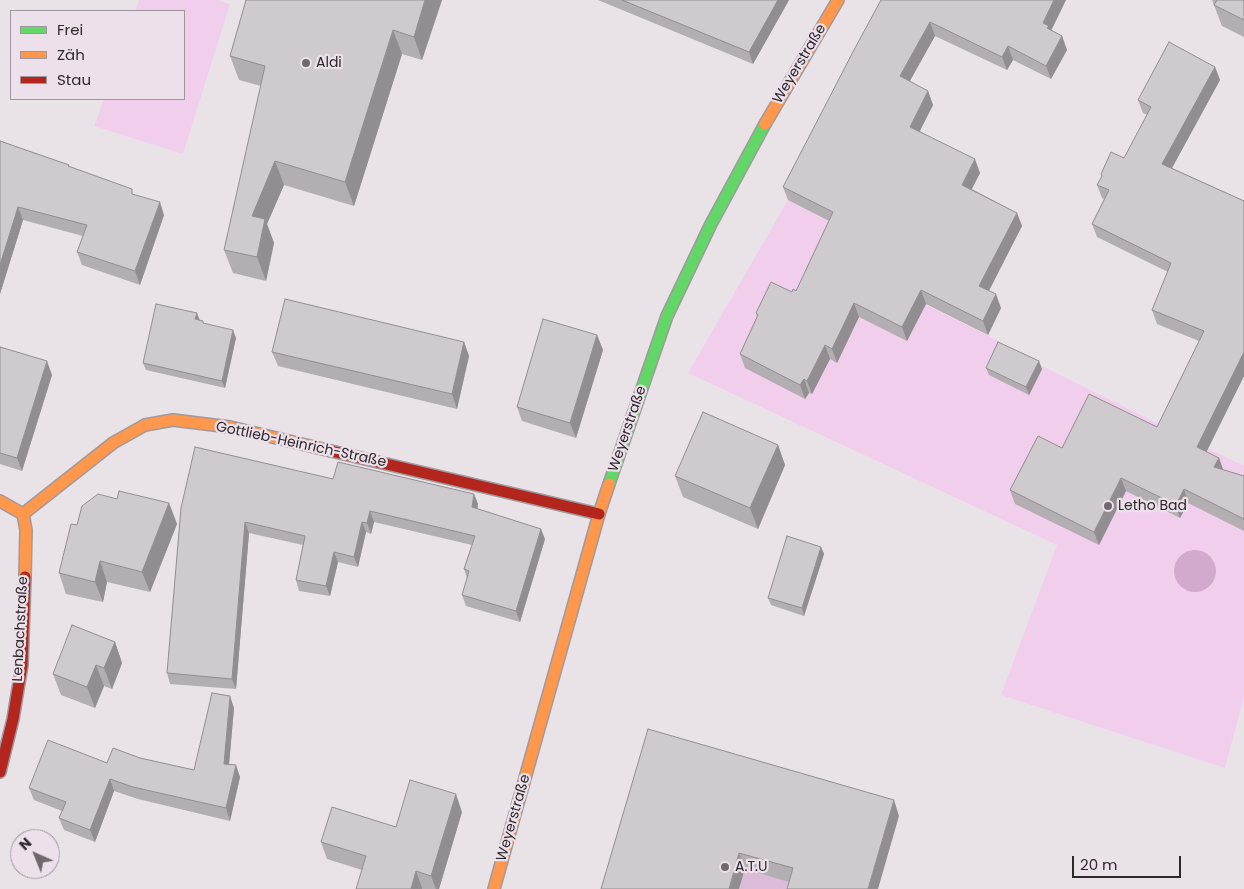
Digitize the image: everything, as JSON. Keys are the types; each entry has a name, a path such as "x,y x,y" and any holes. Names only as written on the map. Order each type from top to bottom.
{"main road":[{"name":"Weyerstraße","path":"494,889 599,514 666,316 711,224 762,127 838,0"},
{"name":"Gottlieb-Heinrich-Straße","path":"24,514 113,443 145,425 173,420 230,427 599,514"},
{"path":"0,501 24,514"},
{"name":"Lenbachstraße","path":"0,772 13,719 22,665 26,530 24,514"}],"shaded area":[{"path":"139,0 218,0 230,4 183,154 94,126 104,100 185,100 185,10 135,10"},
{"name":"Letho Bad","path":"788,200 838,226 862,273 987,335 1044,367 1244,466 1244,696 1225,768 1001,695 1057,545 688,373"},
{"path":"1195,550 1210,556 1216,571 1210,586 1195,592 1180,586 1174,571 1180,556"},
{"path":"745,869 815,889 739,889"}],"building":[{"path":"246,0 425,0 414,37 393,30 345,182 275,161 252,216 265,219 257,257 224,250 265,66 230,56"},
{"path":"622,0 778,0 749,52"},
{"path":"881,0 1054,0 1043,23 1049,26 1047,28 1062,36 1046,66 1008,46 1002,57 930,22 900,76 928,91 910,127 975,159 962,185 1017,213 979,286 996,294 983,321 921,290 902,327 854,303 832,349 825,345 807,381 804,379 800,385 740,354 758,315 756,313 771,282 792,292 793,289 796,291 833,212 783,187"},
{"path":"1217,0 1244,0 1244,20 1214,5"},
{"path":"1169,42 1215,67 1162,164 1244,201 1244,352 1197,447 1219,458 1214,467 1244,476 1244,519 1184,489 1176,505 1121,478 1094,532 1010,490 1038,436 1062,448 1089,394 1157,427 1204,331 1152,310 1171,263 1092,224 1109,190 1097,185 1102,176 1101,174 1111,152 1124,158 1151,107 1138,100"},
{"path":"0,141 132,189 132,194 160,202 135,271 77,252 87,225 18,207 0,265"},
{"path":"285,299 464,342 452,394 272,352"},
{"path":"156,304 197,313 195,319 203,321 203,323 233,330 222,381 143,363"},
{"path":"543,319 597,335 570,423 517,407"},
{"path":"998,342 1039,361 1026,387 986,368"},
{"path":"0,347 47,361 17,458 0,453"},
{"path":"703,412 778,445 750,508 675,476"},
{"path":"195,447 333,479 338,462 474,494 472,507 541,529 516,611 462,595 469,571 464,569 475,536 370,511 367,523 362,522 354,557 334,552 326,586 296,580 305,536 245,522 232,679 167,673 181,508"},
{"path":"119,491 169,503 142,572 100,561 95,582 59,573 71,524 77,525 82,506 98,494 117,499"},
{"path":"787,536 821,547 802,608 768,598"},
{"path":"72,625 115,642 104,668 96,665 87,687 53,674"},
{"path":"212,693 230,696 224,764 236,765 226,808 133,787 110,779 90,830 59,818 66,802 29,788 48,740 107,763 113,748 140,758 194,770"},
{"path":"648,729 894,800 868,889 787,889 793,868 739,853 729,889 601,889"},
{"path":"410,780 456,794 431,876 416,871 411,889 356,889 366,856 321,842 332,807 396,827"}],"traffic: fast":[{"path":"609,484 667,316 711,224 765,124"}],"traffic: slow":[{"path":"765,124 838,0"},
{"path":"0,501 23,514 113,443 145,425 173,420 230,427 331,451"},
{"path":"494,889 609,484"},
{"path":"23,514 26,530 25,577"}],"traffic: jam":[{"path":"331,451 599,514"},
{"path":"0,772 13,719 22,665 25,577"}],"place":[{"name":"Aldi","path":"306,63"},
{"name":"Letho Bad","path":"1108,506"},
{"name":"A.T.U","path":"725,867"}]}
